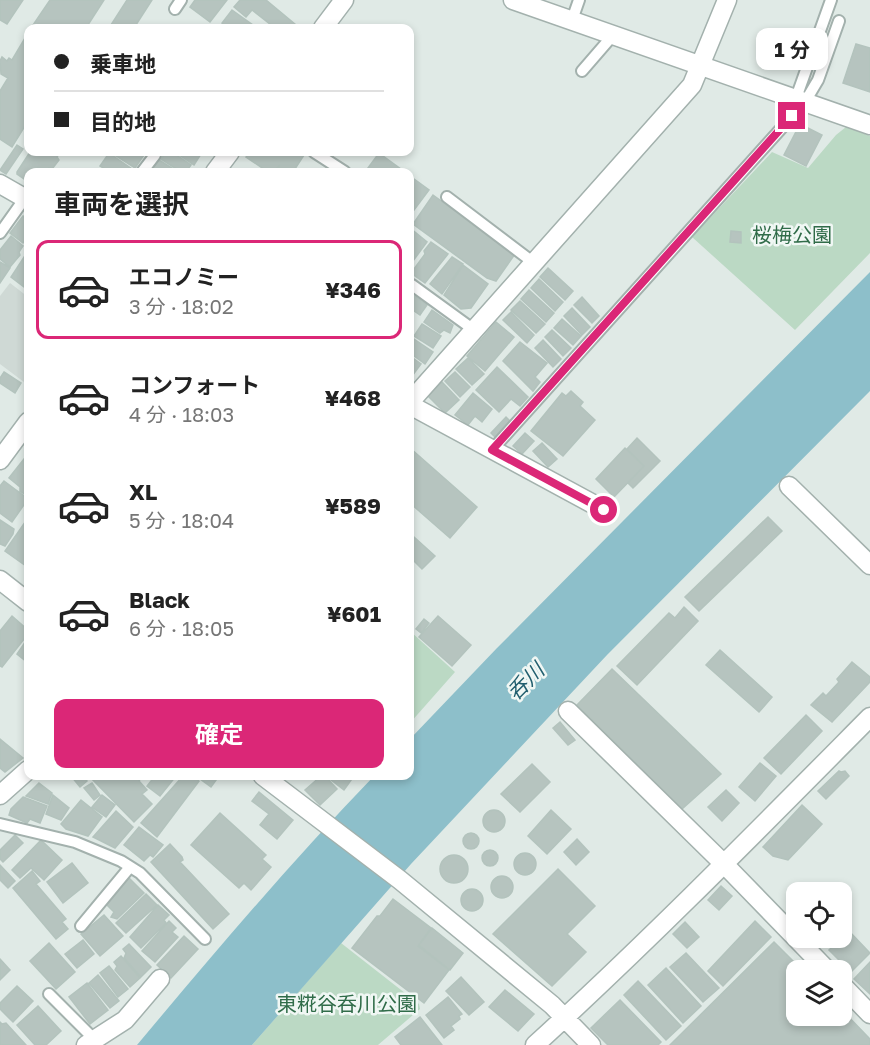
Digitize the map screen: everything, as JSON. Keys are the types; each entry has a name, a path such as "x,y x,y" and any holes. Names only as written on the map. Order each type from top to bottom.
{"street":[{"path":"325,24 344,0"},
{"path":"513,0 870,125"},
{"path":"414,399 692,85 727,0"},
{"path":"0,184 24,197"},
{"path":"414,406 604,510"},
{"path":"0,460 24,427"},
{"path":"789,486 870,565"},
{"path":"0,580 24,599"},
{"path":"568,711 724,864 817,960"},
{"path":"535,1045 724,864 870,717"},
{"path":"0,795 24,774"},
{"path":"268,780 400,880 552,1005 591,1045"},
{"path":"90,1042 125,1020 160,979"},
{"path":"852,995 870,1014"}],"lane":[{"path":"572,20 579,0"},
{"path":"800,100 831,0"},
{"path":"492,450 818,80 839,21"},
{"path":"582,71 615,34"},
{"path":"145,168 154,156"},
{"path":"320,156 339,168"},
{"path":"447,197 534,263"},
{"path":"0,233 24,203"},
{"path":"414,286 474,330"},
{"path":"0,824 75,842 121,861 140,873 205,939"},
{"path":"81,926 130,867"},
{"path":"49,994 90,1042"}],"shaded area":[{"path":"10,283 24,294 24,382 0,364 0,296"}],"green space":[{"name":"桜梅公園","path":"846,127 870,136 870,253 795,330 692,237 772,152 808,168 836,135"},
{"path":"414,635 455,672 414,718"},
{"name":"東糀谷呑川公園","path":"341,943 419,1004 420,1009 378,1045 252,1045"}],"water":[{"name":"呑川","path":"870,272 870,391 607,655 411,864 252,1045 137,1045 253,908 370,780 414,780 414,735 497,648"}],"building":[{"path":"0,0 23,0 7,24 0,20"},
{"path":"50,0 104,0 89,24 34,24"},
{"path":"127,0 152,0 137,24 112,24"},
{"path":"195,0 227,0 210,22 190,7"},
{"path":"240,0 266,0 295,24 270,24 252,10 246,17 234,7"},
{"path":"232,10 251,24 223,24"},
{"path":"24,40 24,128 12,147 0,139 0,91 8,78 1,74 0,61 2,57 7,61 9,58 12,60"},
{"path":"856,44 870,48 870,92 843,83"},
{"path":"800,124 822,135 806,166 784,155"},
{"path":"17,145 23,149 6,174 0,170"},
{"path":"27,156 58,156 59,160 53,168 24,168 24,179 17,172"},
{"path":"107,156 113,156 131,168 103,168 100,166"},
{"path":"116,156 143,156 135,168"},
{"path":"163,156 178,156 191,165 189,168 175,168 161,159"},
{"path":"181,156 200,156 194,165"},
{"path":"303,156 296,168 279,168 279,166 262,168 246,157"},
{"path":"377,156 383,156 400,168 368,168"},
{"path":"159,160 172,168 153,168"},
{"path":"414,179 429,190 414,210"},
{"path":"433,195 515,254 496,281 487,278 414,223"},
{"path":"23,216 24,217 23,243 10,233"},
{"path":"414,231 427,242 414,260"},
{"path":"731,231 741,232 741,243 730,242"},
{"path":"11,236 23,246 19,252 20,255 10,267 0,259 0,250"},
{"path":"431,242 448,254 425,283 414,275 414,269 425,254 424,251"},
{"path":"24,257 24,287 11,277"},
{"path":"452,257 463,264 442,294 430,284"},
{"path":"0,262 10,268 0,283"},
{"path":"463,265 488,284 471,308 461,309 444,295"},
{"path":"548,268 573,291 565,300 540,277"},
{"path":"539,279 563,302 555,311 531,288"},
{"path":"529,290 554,313 546,322 521,299"},
{"path":"414,296 427,305 420,315 414,311"},
{"path":"582,297 599,316 592,323 574,305"},
{"path":"520,301 545,324 536,333 511,310"},
{"path":"572,308 590,327 582,335 564,316"},
{"path":"432,310 453,325 450,333 444,330 440,333 424,322"},
{"path":"511,312 534,335 527,343 503,320"},
{"path":"562,319 581,336 573,345 554,328"},
{"path":"496,322 514,337 485,371 467,356"},
{"path":"422,324 441,336 433,348 414,336"},
{"path":"552,330 571,348 563,356 545,337"},
{"path":"414,339 433,352 425,364 414,356"},
{"path":"543,340 561,359 553,367 535,348"},
{"path":"520,342 547,363 535,377 540,382 533,391 503,361"},
{"path":"468,358 484,374 472,385 456,369"},
{"path":"414,359 421,364 414,373"},
{"path":"497,367 528,397 520,406 511,399 499,412 476,390"},
{"path":"4,372 21,383 15,393 0,383"},
{"path":"455,372 470,387 460,397 445,381"},
{"path":"442,382 459,400 445,413 428,396"},
{"path":"571,391 583,402 580,406 595,420 563,456 531,431 562,393 566,396"},
{"path":"473,393 492,409 482,422 475,416 468,425 455,415"},
{"path":"506,417 510,421 495,437 491,433"},
{"path":"525,433 534,441 522,454 513,446"},
{"path":"637,438 660,461 633,488 628,483 644,466 627,449"},
{"path":"542,443 557,459 548,467 533,451"},
{"path":"625,448 644,466 614,497 596,479"},
{"path":"414,452 477,507 450,538 414,506"},
{"path":"24,459 24,494 9,478"},
{"path":"4,481 24,496 24,505 12,522 0,513 0,486"},
{"path":"768,517 782,531 699,611 685,597"},
{"path":"0,520 14,529 5,546 0,544"},
{"path":"24,524 24,565 5,551"},
{"path":"414,537 435,556 422,569 414,561"},
{"path":"684,607 698,621 637,685 617,666 669,613 675,618"},
{"path":"12,616 24,626 24,639 2,667 0,666 0,631"},
{"path":"438,616 471,645 452,666 419,637"},
{"path":"424,619 429,623 421,633 416,629"},
{"path":"24,644 24,660 17,654"},
{"path":"720,650 772,697 759,712 706,665"},
{"path":"852,662 870,677 870,682 832,722 811,705 823,693 826,696 839,682 837,679"},
{"path":"612,669 721,774 682,809 577,705"},
{"path":"806,715 822,731 781,774 764,758"},
{"path":"560,722 575,740 568,745 553,728"},
{"path":"0,739 23,758 5,772 0,768"},
{"path":"760,763 776,776 755,801 739,787"},
{"path":"532,764 550,782 520,812 501,794"},
{"path":"839,771 845,771 849,776 826,799 818,791"},
{"path":"74,780 87,781 80,787"},
{"path":"93,780 140,780 147,790 142,794 152,804 134,822"},
{"path":"152,780 173,780 160,796 147,786"},
{"path":"179,780 199,781 157,837 141,823"},
{"path":"201,780 216,780 211,787"},
{"path":"316,780 329,780 337,789 320,805 305,790"},
{"path":"331,780 351,780 344,790"},
{"path":"39,783 52,793 48,804 26,796"},
{"path":"92,783 100,795 94,800 84,788"},
{"path":"726,790 739,803 722,821 708,807"},
{"path":"259,792 293,820 277,839 260,825 269,814 252,801"},
{"path":"53,795 69,808 61,820 46,814"},
{"path":"102,795 115,805 106,817 92,807"},
{"path":"23,797 47,806 40,823 30,819 27,823 9,815 11,809"},
{"path":"81,800 102,817 88,836 66,829 61,824"},
{"path":"802,805 822,824 788,860 773,856 763,847"},
{"path":"494,810 502,813 505,821 502,829 494,832 486,829 483,821 486,813"},
{"path":"551,810 571,829 547,854 528,836"},
{"path":"116,811 133,827 115,848 93,837"},
{"path":"220,813 266,855 262,859 271,867 251,890 244,883 239,888 191,845"},
{"path":"139,827 163,845 153,857 150,855 144,861 124,845"},
{"path":"471,833 477,835 479,841 477,847 471,849 465,847 463,841 465,835"},
{"path":"15,835 23,843 3,862 0,859 0,850"},
{"path":"577,839 589,852 576,865 564,852"},
{"path":"41,840 62,860 44,880 31,868 20,878 12,870"},
{"path":"170,844 182,857 183,860 180,862 229,914 213,929 151,862"},
{"path":"490,850 496,852 498,858 496,864 490,866 484,864 482,858 484,852"},
{"path":"525,853 533,856 536,864 533,872 525,875 517,872 514,864 517,856"},
{"path":"454,855 464,859 468,869 464,879 454,883 444,879 440,869 444,859"},
{"path":"72,863 88,883 63,903 47,882"},
{"path":"0,865 15,881 8,888 0,880"},
{"path":"558,869 595,906 567,934 586,952 552,986 493,934"},
{"path":"32,871 40,881 36,884 66,919 62,922 68,929 56,939 13,888"},
{"path":"502,876 510,879 513,887 510,895 502,898 494,895 491,887 494,879"},
{"path":"129,878 144,893 117,919 111,917 114,912 104,902"},
{"path":"721,886 732,896 719,910 708,900"},
{"path":"472,889 480,892 483,900 480,908 472,911 464,908 461,900 464,892"},
{"path":"146,894 157,905 126,933 116,923"},
{"path":"393,899 431,928 418,946 449,970 424,1003 352,948"},
{"path":"158,905 169,915 164,920 166,923 141,948 130,937"},
{"path":"104,915 123,936 100,956 81,934"},
{"path":"169,921 176,928 172,932 178,937 155,962 142,951"},
{"path":"755,921 771,937 723,986 708,971"},
{"path":"685,922 699,937 687,948 673,934"},
{"path":"432,928 463,953 450,970 419,945"},
{"path":"852,934 870,953 852,971 852,960 839,960 829,950 831,948 852,948"},
{"path":"184,936 198,949 171,978 157,965"},
{"path":"83,940 94,954 77,968 65,954"},
{"path":"774,942 792,960 786,960 786,1026 852,1026 852,1020 870,1039 870,1045 670,1045"},
{"path":"49,943 75,972 56,989 30,961"},
{"path":"129,944 151,967 141,977 124,958 126,953 123,949"},
{"path":"686,953 719,988 703,1002 670,967"},
{"path":"121,956 140,978 130,987 115,970 117,966 114,962"},
{"path":"0,959 10,970 0,980"},
{"path":"870,962 870,994 854,979"},
{"path":"109,966 128,989 118,997 100,973"},
{"path":"666,968 701,1006 683,1023 648,985"},
{"path":"98,975 119,1001 110,1008 89,983"},
{"path":"461,977 484,1002 469,1015 446,991"},
{"path":"638,981 681,1026 666,1040 624,995"},
{"path":"87,983 108,1010 90,1024 69,997"},
{"path":"17,986 33,1001 13,1022 0,1009 0,1003"},
{"path":"505,990 534,1014 518,1031 489,1007"},
{"path":"448,997 462,1014 459,1016 460,1019 451,1026 454,1030 444,1038 426,1015"},
{"path":"620,1000 661,1042 658,1045 608,1045 591,1028"},
{"path":"38,1006 61,1031 46,1045 35,1045 17,1025"},
{"path":"420,1017 442,1045 401,1045 395,1037"},
{"path":"0,1022 6,1023 26,1045 0,1045"}],"route":[{"path":"604,510 492,450 792,116"}]}
